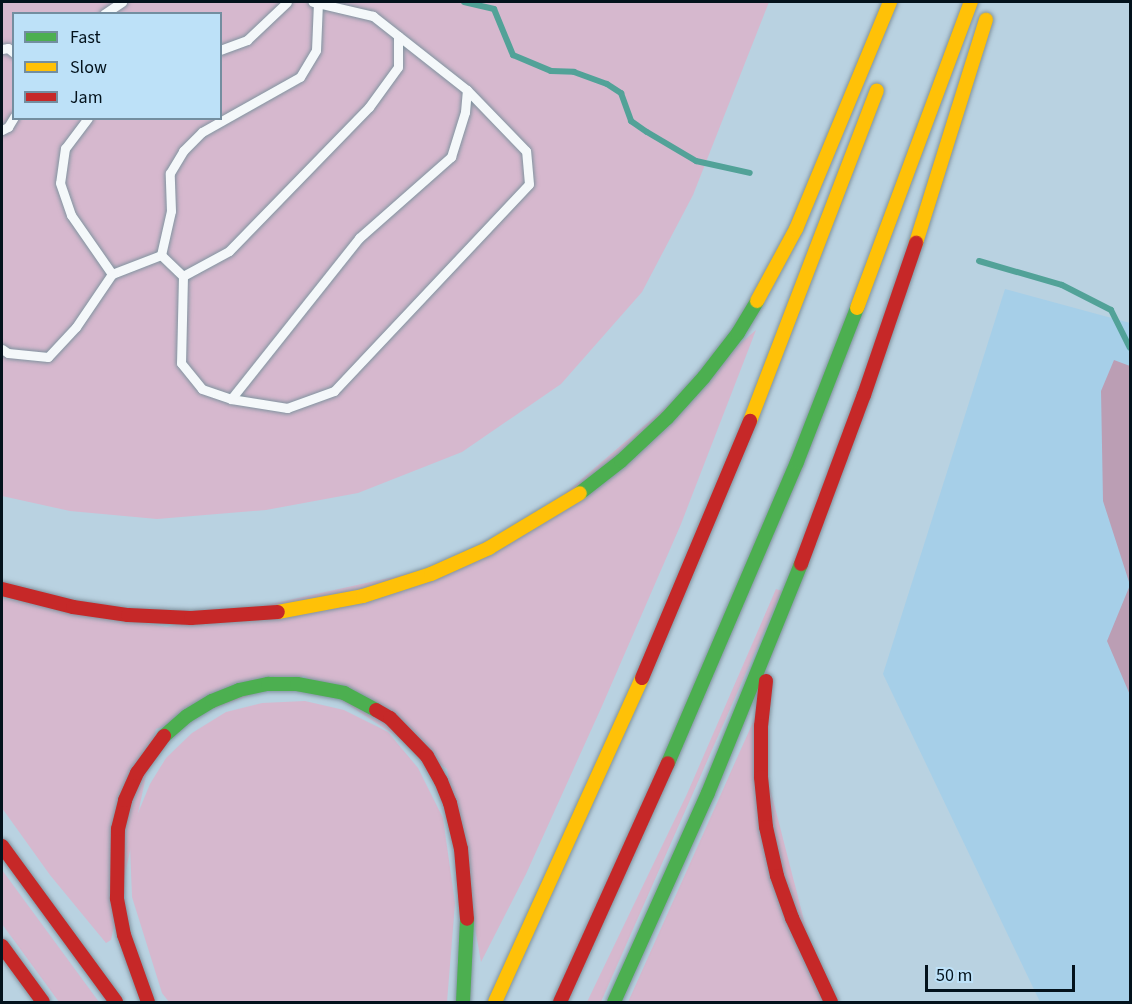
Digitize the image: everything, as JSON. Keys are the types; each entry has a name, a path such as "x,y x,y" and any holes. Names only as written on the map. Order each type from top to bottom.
{"highway":[{"path":"2,589 73,607 128,615 191,618 246,616 309,608 363,596 431,574 489,548 557,508 621,461 667,418 704,377 738,333 771,279 796,229 890,2"},
{"path":"560,1002 706,678 797,462 919,147 971,2"},
{"path":"614,1002 708,793 790,594 864,394 917,241 991,2"},
{"path":"495,1002 582,815 671,613 798,300 880,82"},
{"path":"790,594 766,682 761,726 761,777 766,827 777,876 792,918 831,1002"},
{"path":"148,1002 124,935 117,898 118,829 125,800 137,773 165,735 187,716 212,701 239,690 268,684 297,684 344,693 390,718 427,756 450,803 461,849 468,934 463,1002"},
{"path":"2,846 116,1002"},
{"path":"2,946 43,1002"}],"lane":[{"path":"107,12 122,2"},
{"path":"222,49 247,40 287,2"},
{"path":"316,2 373,16 467,90 526,151 530,184 334,391 287,408 231,399 202,389 181,363 183,276 161,255 171,212 170,173 183,151 202,132 300,76 316,50 316,2"},
{"path":"183,276 229,251 369,107 398,67 398,36"},
{"path":"231,399 359,238 451,157 465,112 467,90"},
{"path":"86,120 64,148 60,183 71,215 112,274"},
{"path":"2,349 8,353 48,357 76,327 112,274 161,255"}],"shaded area":[{"path":"2,2 769,2 693,195 642,292 561,384 462,452 358,493 266,510 157,519 70,511 2,496"},
{"path":"1005,289 1130,323 1130,1002 1040,1002 883,674"},
{"path":"756,330 681,524 602,706 526,874 481,962 447,769 304,676 156,729 111,940 106,943 50,875 2,808 2,598 167,627 493,555"},
{"path":"1114,360 1130,366 1130,585 1103,501 1101,391"},
{"path":"1130,585 1130,695 1107,641"},
{"path":"776,589 782,591 601,1002 587,1002 687,794"},
{"path":"305,701 344,710 388,732 418,768 443,818 455,903 447,1002 169,1002 162,993 132,897 130,845 136,818 150,784 166,758 192,733 226,712 262,703"},
{"path":"758,711 762,757 825,1002 628,1002"},
{"path":"2,870 99,1002 59,1002 2,924"}],"waterway":[{"path":"464,2 494,9 513,55 551,71 574,72 607,84 621,93 631,121 647,132 696,161 750,173"},
{"path":"979,261 1062,285 1111,310 1130,348"}],"traffic: fast":[{"path":"580,493 621,461 667,418 704,377 738,333 757,301"},
{"path":"668,763 797,462 857,308"},
{"path":"614,1002 708,793 801,564"},
{"path":"164,736 187,716 212,701 239,690 268,684 297,684 344,693 376,710"},
{"path":"463,1002 467,919"}],"traffic: slow":[{"path":"757,301 796,229 890,2"},
{"path":"857,308 971,2"},
{"path":"916,243 986,20"},
{"path":"750,421 877,91"},
{"path":"278,612 363,596 431,574 489,548 580,493"},
{"path":"495,1002 642,678"}],"traffic: jam":[{"path":"801,564 864,395 916,243"},
{"path":"642,678 750,421"},
{"path":"2,589 73,607 128,615 191,618 278,612"},
{"path":"766,681 761,726 761,777 766,827 777,876 792,918 831,1002"},
{"path":"376,710 390,718 427,756 441,781 450,803 461,849 467,919"},
{"path":"148,1002 124,935 117,898 118,829 125,800 137,773 164,736"},
{"path":"560,1002 668,763"},
{"path":"2,846 116,1002"},
{"path":"2,946 43,1002"}]}
